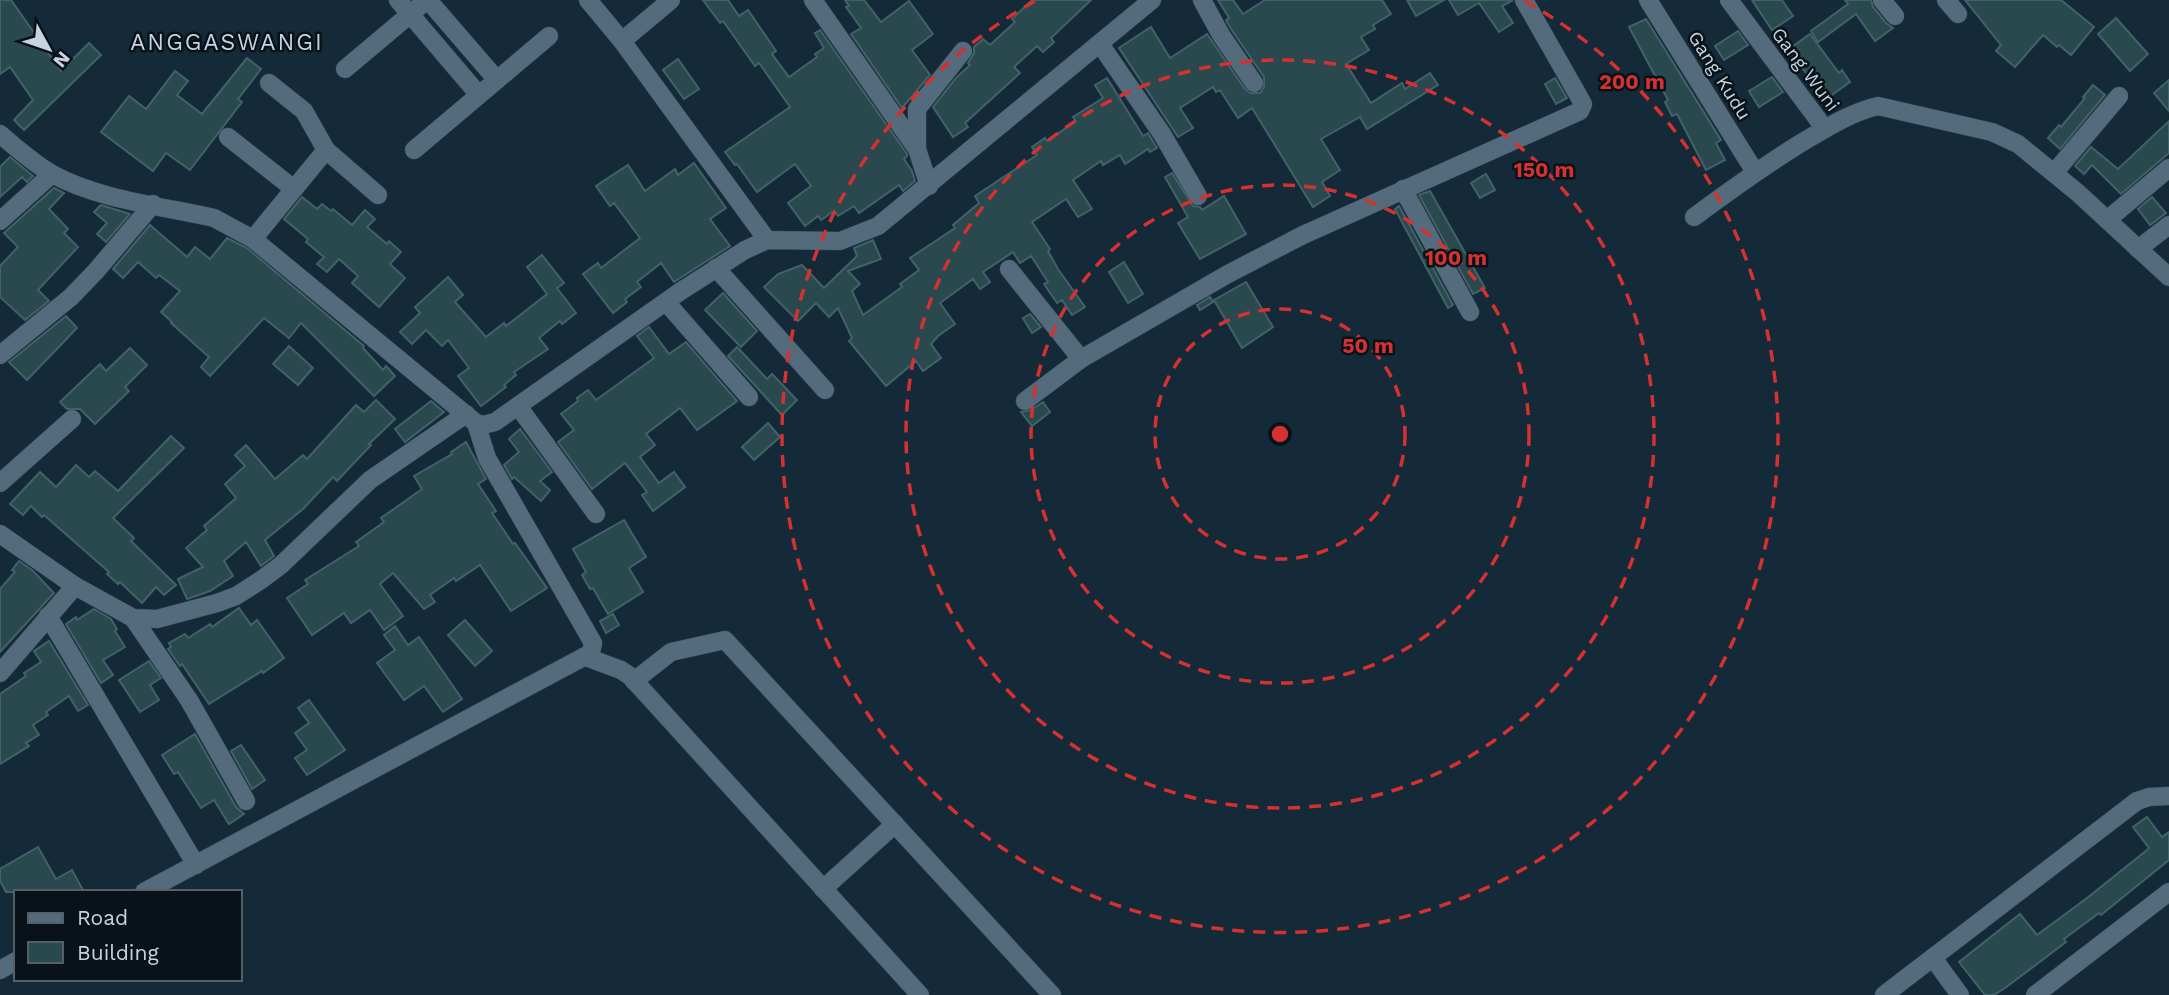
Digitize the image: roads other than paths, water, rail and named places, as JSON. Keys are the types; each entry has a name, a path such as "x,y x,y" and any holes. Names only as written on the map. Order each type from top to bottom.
{"street":[{"path":"398,0 479,94"},
{"path":"345,69 427,0 497,80"},
{"path":"588,0 622,41 757,244"},
{"path":"622,41 671,0"},
{"path":"813,0 917,149 929,186"},
{"path":"0,134 52,174 100,192 214,218 253,239 471,419 490,424 716,268 757,244 840,241 878,226 1152,0"},
{"path":"1202,0 1221,35 1254,83"},
{"path":"1025,401 1081,359 1228,274 1303,235 1580,111 1583,104 1524,0"},
{"name":"Gang Kudu","path":"1648,0 1755,172"},
{"name":"Gang Wuni","path":"1729,0 1825,129"},
{"path":"1882,0 1895,16"},
{"path":"414,150 549,36"},
{"path":"1100,44 1162,134 1198,196"},
{"path":"917,149 917,109 963,51"},
{"path":"269,83 304,111 326,150 378,195"},
{"path":"2054,173 2119,96"},
{"path":"1694,217 1755,172 1825,129 1878,106 1992,132 2018,144 2169,277"},
{"path":"228,137 294,189"},
{"path":"253,239 326,150"},
{"path":"2107,220 2169,168"},
{"path":"0,221 52,174"},
{"path":"1403,189 1470,312"},
{"path":"0,355 71,297 153,204"},
{"path":"2138,249 2169,225"},
{"path":"716,268 825,390"},
{"path":"1010,269 1081,359"},
{"path":"666,302 749,397"},
{"path":"518,406 596,514"},
{"path":"0,483 72,419"},
{"path":"133,618 157,619 236,596 281,565 370,480 471,419"},
{"path":"149,890 586,657 594,648 487,458 471,419"},
{"path":"0,534 75,586 133,618 190,700 246,801"},
{"path":"0,673 75,586"},
{"path":"48,616 196,866"},
{"path":"634,681 671,652 725,640 895,824 1044,992"},
{"path":"586,657 621,670 634,681 919,995"},
{"path":"1884,995 2137,801 2169,796"},
{"path":"823,889 895,824"},
{"path":"2035,995 2169,892"},
{"path":"1933,958 1960,995"}],"district":[{"name":"ANGGASWANGI","path":"227,42"}]}
